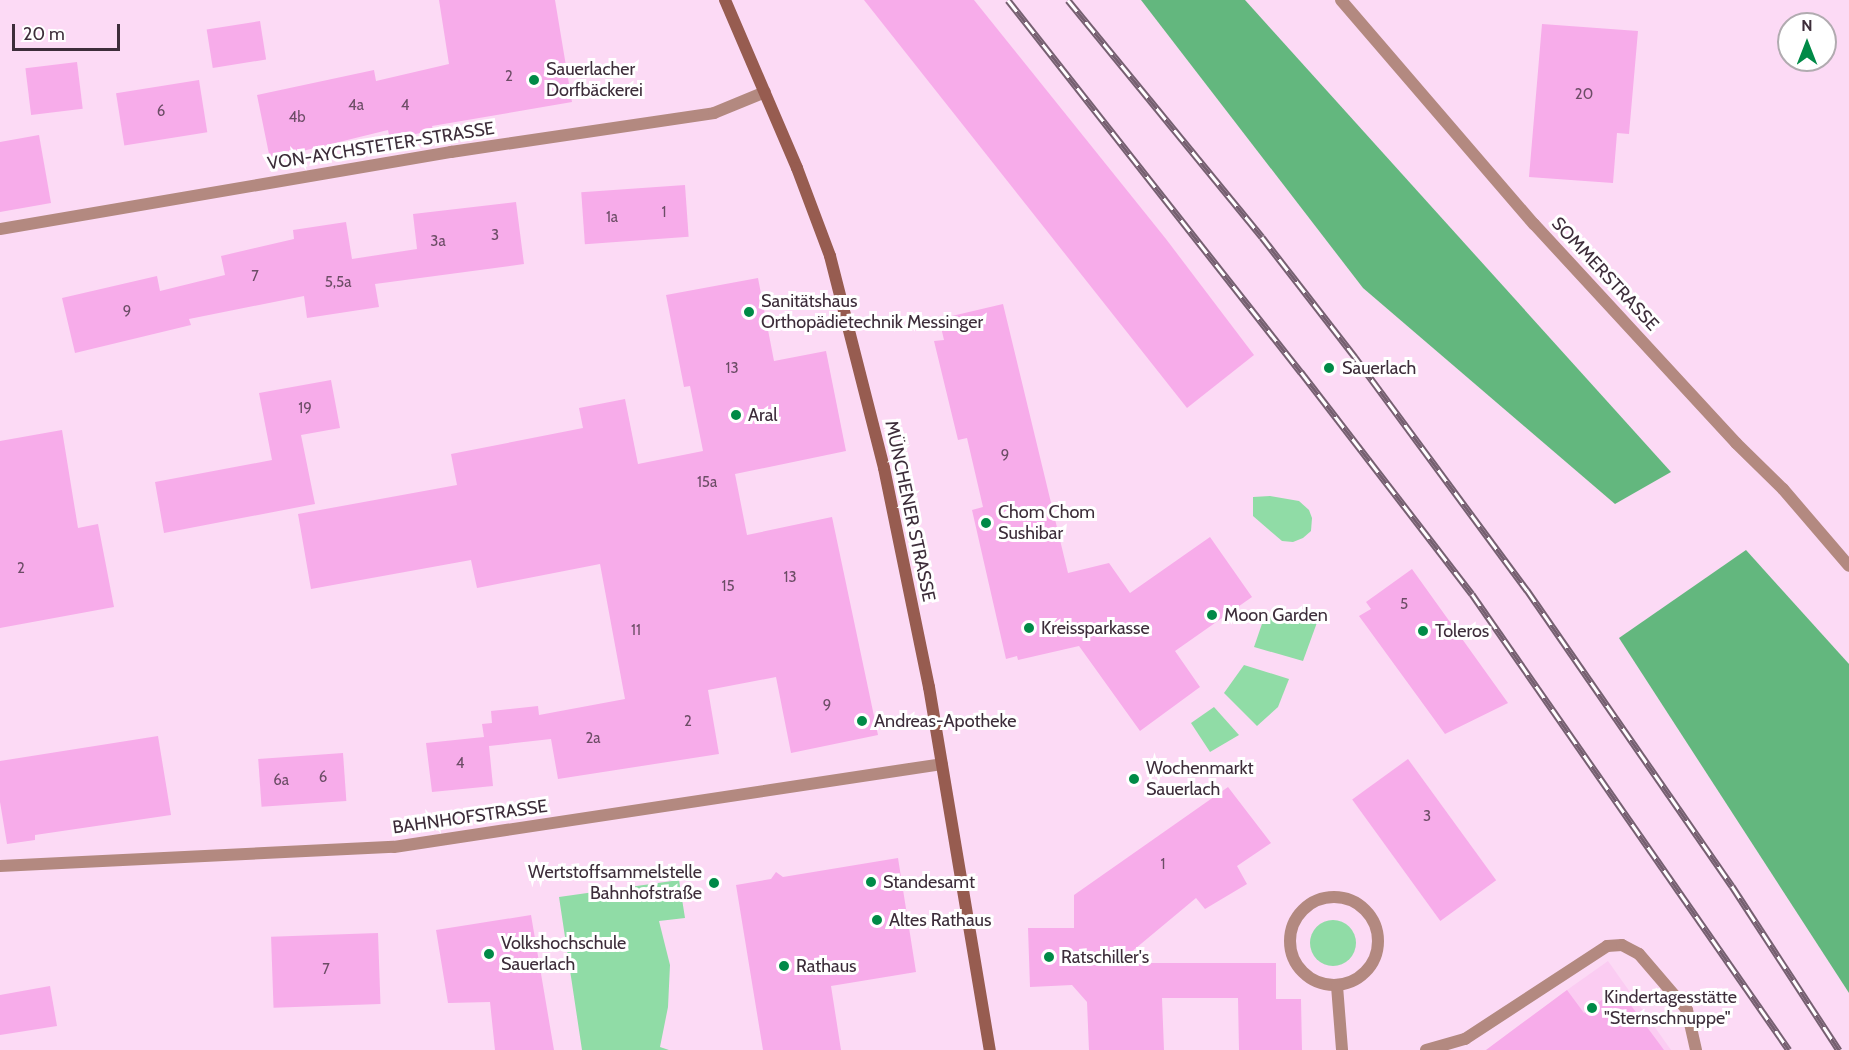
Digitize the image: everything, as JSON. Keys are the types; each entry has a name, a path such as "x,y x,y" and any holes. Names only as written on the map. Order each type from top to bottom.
{"main road":[{"name":"MÜNCHENER STRASSE","path":"725,0 797,168 832,266 888,482 942,764 990,1050"}],"street":[{"name":"SOMMERSTRASSE","path":"1341,0 1534,224 1736,443 1783,489 1849,566"},
{"name":"VON-AYCHSTETER-STRASSE","path":"0,229 440,154 714,113 765,92"},
{"name":"BAHNHOFSTRASSE","path":"0,866 394,847 942,764"},
{"path":"1326,897 1342,897 1357,903 1369,914 1377,936 1375,959 1366,972 1353,982 1337,986 1320,984 1304,975 1294,962 1289,946 1291,930 1298,914 1311,903 1326,897"},
{"path":"1426,1050 1465,1040 1607,946 1622,945 1639,954 1687,1010 1696,1050"},
{"path":"1337,986 1342,1050"}],"shaded area":[{"name":"Kindertagesstätte \"Sternschnuppe\"","path":"1608,961 1671,1050 1486,1050 1567,990"}],"green space":[{"path":"1141,0 1245,0 1671,472 1615,504 1363,288"},
{"path":"1270,496 1299,501 1309,510 1312,518 1311,531 1303,538 1293,542 1282,541 1253,516 1253,497"},
{"path":"1746,550 1849,664 1849,993 1619,638"},
{"path":"1265,615 1319,617 1303,661 1254,647"},
{"path":"1244,665 1289,679 1278,707 1257,726 1224,693"},
{"path":"1214,707 1239,735 1210,752 1191,723"},
{"path":"679,880 685,918 659,921 670,965 668,1007 660,1047 669,1050 582,1050 559,897"},
{"path":"1333,920 1349,927 1356,943 1349,959 1333,966 1317,959 1310,943 1317,927"}],"building":[{"path":"439,0 555,0 572,102 432,126 433,130 390,140 388,130 270,159 257,95 374,70 376,81 449,64"},
{"path":"864,0 974,0 1166,239 1254,355 1187,408"},
{"path":"260,21 266,60 213,68 207,29"},
{"path":"1542,24 1638,31 1629,134 1617,133 1613,183 1529,177"},
{"path":"77,62 83,109 31,115 25,68"},
{"path":"199,80 207,132 124,145 116,93"},
{"path":"39,135 51,203 0,212 0,142"},
{"path":"685,185 689,237 585,244 581,192"},
{"path":"516,202 524,264 375,284 379,307 307,318 304,296 189,319 191,325 75,353 62,298 157,276 160,291 225,275 221,256 294,239 293,230 346,222 352,259 417,249 413,214"},
{"path":"758,278 774,361 826,351 846,451 735,474 747,535 832,517 878,735 791,753 776,677 708,690 719,754 558,779 551,739 489,746 493,786 432,792 426,743 484,737 482,724 492,723 491,711 538,706 539,715 625,699 600,564 477,588 471,560 311,589 298,514 457,485 451,454 583,428 579,408 625,399 638,464 703,451 690,386 684,387 666,295"},
{"path":"1003,304 1068,573 1109,563 1130,593 1210,537 1252,597 1175,651 1200,687 1140,731 1079,646 1018,660 1017,656 1006,659 972,510 983,507 967,438 958,440 934,341 944,340 939,319"},
{"path":"331,380 340,428 301,435 315,504 164,533 155,482 272,460 259,393"},
{"path":"62,430 78,528 98,524 114,607 0,628 0,441"},
{"path":"1412,569 1508,703 1445,734 1359,616 1371,609 1366,602"},
{"path":"158,736 171,815 35,835 35,840 7,844 0,802 0,761"},
{"path":"343,753 346,801 262,807 258,759"},
{"path":"1408,759 1496,880 1440,921 1352,800"},
{"path":"1228,787 1271,843 1237,866 1247,884 1205,909 1196,898 1118,963 1276,963 1276,999 1301,999 1302,1050 1239,1050 1238,998 1162,998 1164,1050 1089,1050 1087,1002 1072,985 1030,987 1028,928 1074,928 1074,895"},
{"path":"898,858 916,972 831,986 841,1050 763,1050 736,885 771,879 776,872 783,877"},
{"path":"531,915 554,1050 495,1050 490,1002 448,1003 436,930"},
{"path":"378,933 380,1004 274,1008 271,937"},
{"path":"50,986 57,1026 0,1035 0,995"},
{"name":"Kindertagesstätte \"Sternschnuppe\"","path":"1618,988 1664,1050 1486,1050 1567,990 1584,1013"}],"railway":[{"path":"1008,0 1301,372 1472,594 1789,1050"},
{"path":"1068,0 1262,237 1355,357 1527,590 1732,886 1839,1050"}],"place":[{"name":"Sauerlacher Dorfbäckerei","path":"534,80"},
{"name":"Sanitätshaus Orthopädietechnik Messinger","path":"749,312"},
{"name":"Sauerlach","path":"1329,368"},
{"name":"Aral","path":"736,415"},
{"name":"Chom Chom Sushibar","path":"986,523"},
{"name":"Moon Garden","path":"1212,615"},
{"name":"Kreissparkasse","path":"1029,628"},
{"name":"Toleros","path":"1423,631"},
{"name":"Andreas-Apotheke","path":"862,721"},
{"name":"Wochenmarkt Sauerlach","path":"1134,779"},
{"name":"Standesamt","path":"871,882"},
{"name":"Wertstoffsammelstelle Bahnhofstraße","path":"714,883"},
{"name":"Altes Rathaus","path":"877,920"},
{"name":"Volkshochschule Sauerlach","path":"489,954"},
{"name":"Ratschiller's","path":"1049,957"},
{"name":"Rathaus","path":"784,966"},
{"name":"Kindertagesstätte \"Sternschnuppe\"","path":"1592,1008"}]}
